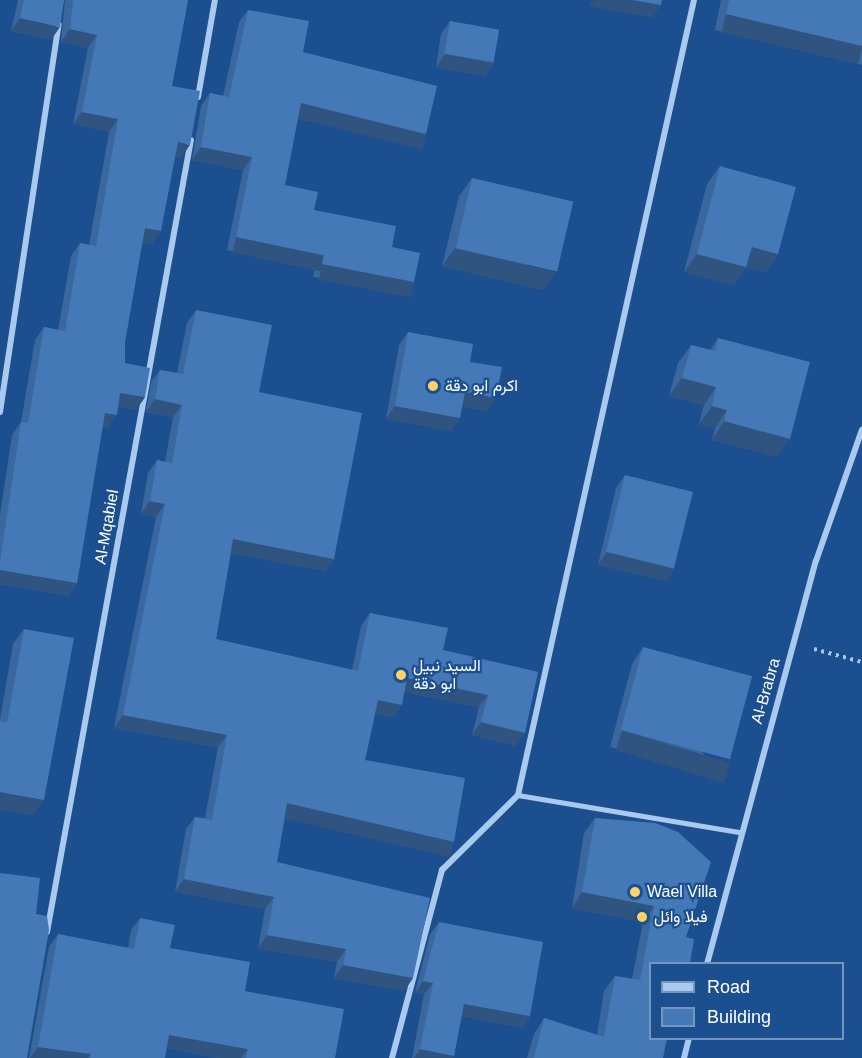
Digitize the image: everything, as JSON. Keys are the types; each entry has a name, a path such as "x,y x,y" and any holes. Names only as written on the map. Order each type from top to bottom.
{"street":[{"path":"197,104 215,0"},
{"path":"393,1058 442,870 518,795 694,0"},
{"path":"0,412 61,12"},
{"name":"Al-Mqabiel","path":"44,946 193,127"},
{"name":"Al-Brabra","path":"707,962 740,832 792,647 862,430"},
{"path":"684,1058 688,1040"}],"lane":[{"path":"518,795 740,832"}],"path":[{"path":"792,647 862,662"}],"building":[{"path":"24,0 64,0 60,27 20,18"},
{"path":"73,0 188,0 172,86 200,91 190,145 178,142 161,231 145,228 125,342 125,363 150,368 145,397 120,393 117,415 105,413 77,583 0,570 21,422 28,423 44,327 65,331 80,243 96,246 118,119 82,112 97,35 70,29"},
{"path":"632,0 662,0 661,5"},
{"path":"729,0 862,0 862,46 726,14"},
{"path":"248,10 309,21 303,52 437,86 426,134 301,103 285,185 318,192 314,210 396,226 392,247 420,253 414,282 322,264 324,255 236,237 252,157 201,147 210,93 229,97"},
{"path":"450,21 499,30 494,62 444,53"},
{"path":"720,166 796,187 778,254 752,247 746,267 697,254"},
{"path":"472,178 573,201 557,272 456,248"},
{"path":"196,310 272,325 259,392 362,413 334,559 233,539 216,639 358,671 370,613 448,628 443,650 538,672 525,733 481,722 488,695 407,678 402,705 378,700 365,760 465,778 454,842 287,803 277,862 430,898 413,978 343,965 346,949 267,935 274,897 184,879 195,817 212,820 227,735 123,715 165,504 150,501 157,460 172,463 182,405 155,399 160,370 183,374"},
{"path":"408,332 473,344 470,362 502,367 496,398 465,392 460,418 395,406"},
{"path":"718,338 810,362 790,439 724,421 727,410 712,406 716,387 682,378 691,345 715,351"},
{"path":"625,475 693,492 674,569 606,552"},
{"path":"24,629 74,638 44,800 0,792 0,721 7,723"},
{"path":"643,647 752,676 730,759 621,730"},
{"path":"595,818 655,823 678,832 711,862 686,937 694,939 690,962 649,962 649,1040 667,1040 663,1058 534,1058 544,1018 604,1037 615,976 640,980 654,906 582,892"},
{"path":"0,873 40,878 36,914 47,916 49,930 27,1058 0,1058"},
{"path":"140,918 175,925 170,948 250,962 245,991 344,1009 335,1058 246,1058 248,1049 169,1035 165,1058 90,1058 91,1054 38,1047 58,934 134,949"},
{"path":"439,922 543,942 530,1016 464,1004 454,1056 420,1049 433,983 423,981"}],"place":[{"name":"اكرم ابو دقة","path":"433,386"},
{"name":"السيد نبيل ابو دقة","path":"401,675"},
{"name":"Wael Villa","path":"635,892"},
{"name":"فيلا وائل","path":"642,917"}]}
